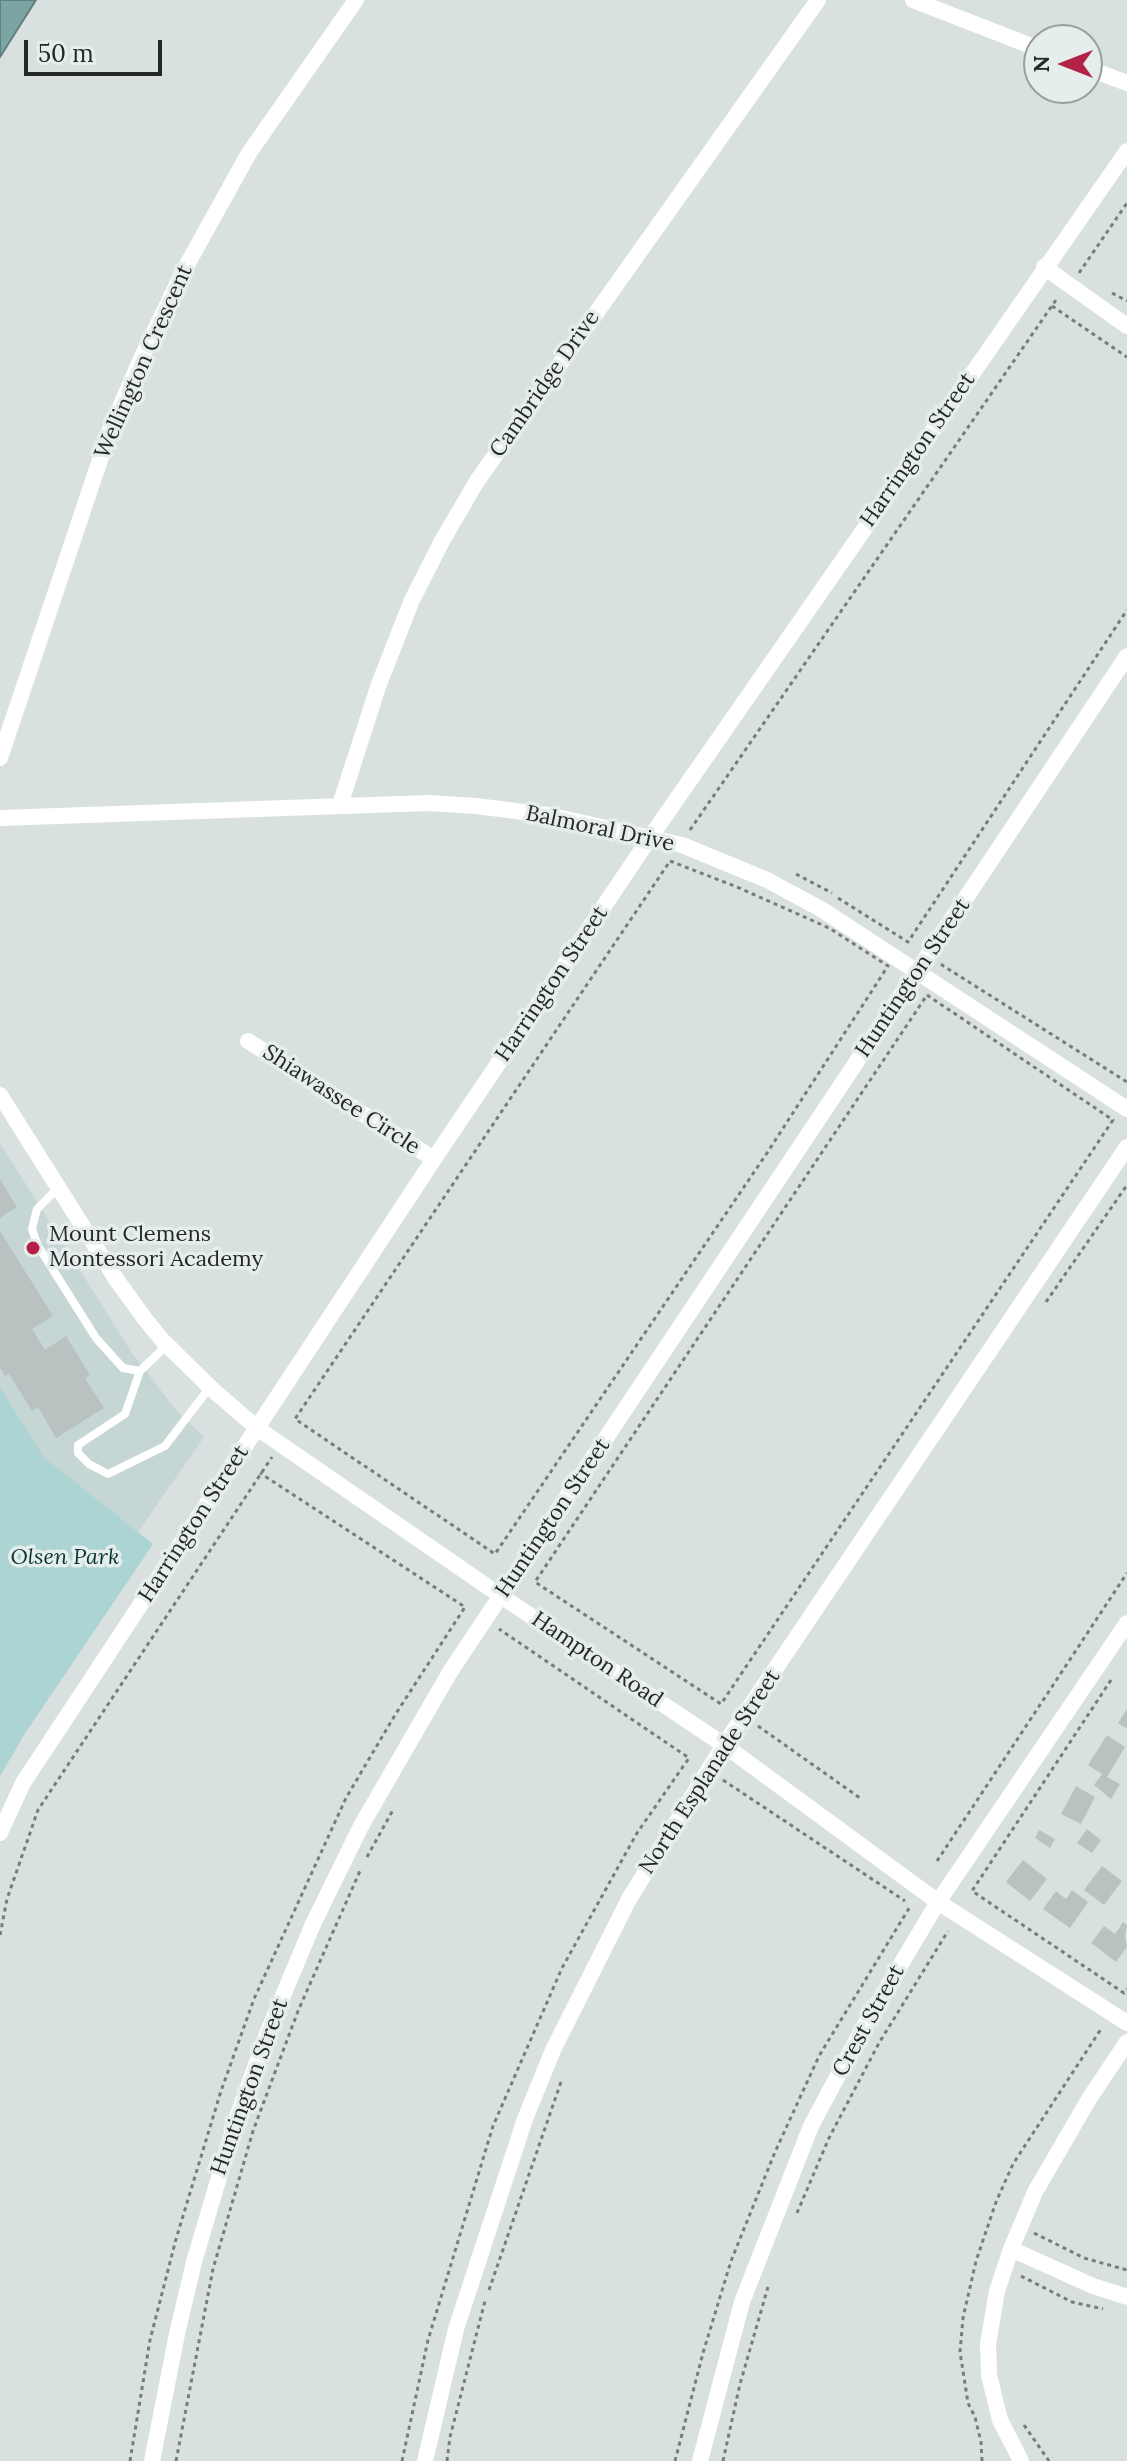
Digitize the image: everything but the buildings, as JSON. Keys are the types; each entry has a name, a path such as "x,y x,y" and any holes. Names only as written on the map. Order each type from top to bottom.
{"street":[{"name":"Wellington Crescent","path":"0,758 110,430 141,359 183,272 249,153 356,0"},
{"name":"Cambridge Drive","path":"340,805 379,684 412,600 449,529 496,451 818,0"},
{"path":"913,0 1023,43"},
{"path":"1103,74 1127,83"},
{"name":"Harrington Street","path":"0,1833 23,1783 434,1159 649,839 1127,151"},
{"path":"1044,267 1127,326"},
{"name":"Huntington Street","path":"152,2461 198,2247 235,2123 269,2029 313,1924 361,1826 443,1684 1127,656"},
{"name":"Balmoral Drive","path":"0,818 429,803 548,815 682,845 767,880 821,909 1127,1109"},
{"name":"Shiawassee Circle","path":"248,1041 434,1159"},
{"name":"Hampton Road","path":"0,1095 116,1279 145,1319 210,1387 257,1428 724,1745 938,1902 1127,2023"},
{"name":"North Esplanade Street","path":"425,2461 456,2329 525,2119 553,2050 629,1899 724,1745 1127,1147"},
{"name":"Crest Street","path":"700,2461 742,2302 805,2140 867,2021 938,1902 1127,1623"},
{"path":"1021,2461 1000,2420 989,2375 988,2344 997,2291 1035,2192 1089,2099 1127,2042"},
{"path":"1011,2249 1093,2286 1127,2297"}],"lane":[{"path":"59,1188 37,1209 32,1229 38,1246 96,1338 123,1368 140,1371"},
{"path":"167,1345 140,1371 125,1414 78,1445 78,1453 89,1464 108,1474 165,1446 210,1387"}],"path":[{"path":"1079,273 1127,203"},
{"path":"689,830 1060,294"},
{"path":"1052,306 1127,357"},
{"path":"784,869 812,881 908,942 1127,610"},
{"path":"670,861 829,928 888,966 767,1153 495,1554 295,1419 670,861"},
{"path":"942,965 1127,1082"},
{"path":"927,995 1113,1120 721,1704 535,1582 927,995"},
{"path":"1045,1303 1127,1185"},
{"path":"0,1935 7,1899 38,1810 272,1457"},
{"path":"130,2461 150,2340 176,2239 221,2091 254,1999 346,1798 465,1607 260,1473"},
{"path":"937,1861 1127,1573"},
{"path":"499,1628 689,1758"},
{"path":"1118,1669 972,1891 1124,1993 1127,1989"},
{"path":"756,1724 860,1798"},
{"path":"675,2461 731,2261 775,2152 819,2056 912,1906 723,1779"},
{"path":"176,2461 213,2269 253,2131 298,2011 363,1865 399,1798"},
{"path":"795,2217 829,2138 872,2057 951,1927"},
{"path":"982,2461 981,2442 968,2403 960,2352 963,2318 976,2261 1013,2164 1102,2027"},
{"path":"447,2461 450,2437 485,2301 565,2069"},
{"path":"1035,2230 1034,2233 1084,2258 1127,2270"},
{"path":"1016,2273 1072,2302 1109,2311"},
{"path":"723,2461 740,2384 769,2285"},
{"path":"1022,2421 1049,2461"}],"shaded area":[{"path":"0,0 36,0 0,57"},
{"name":"Mount Clemens Montessori Academy","path":"0,1143 132,1353 176,1410 204,1437 138,1532 44,1457 0,1387"}],"green space":[{"name":"Olsen Park","path":"0,1387 44,1457 153,1544 24,1735 0,1776"}],"place":[{"name":"Mount Clemens Montessori Academy","path":"33,1248"}]}
